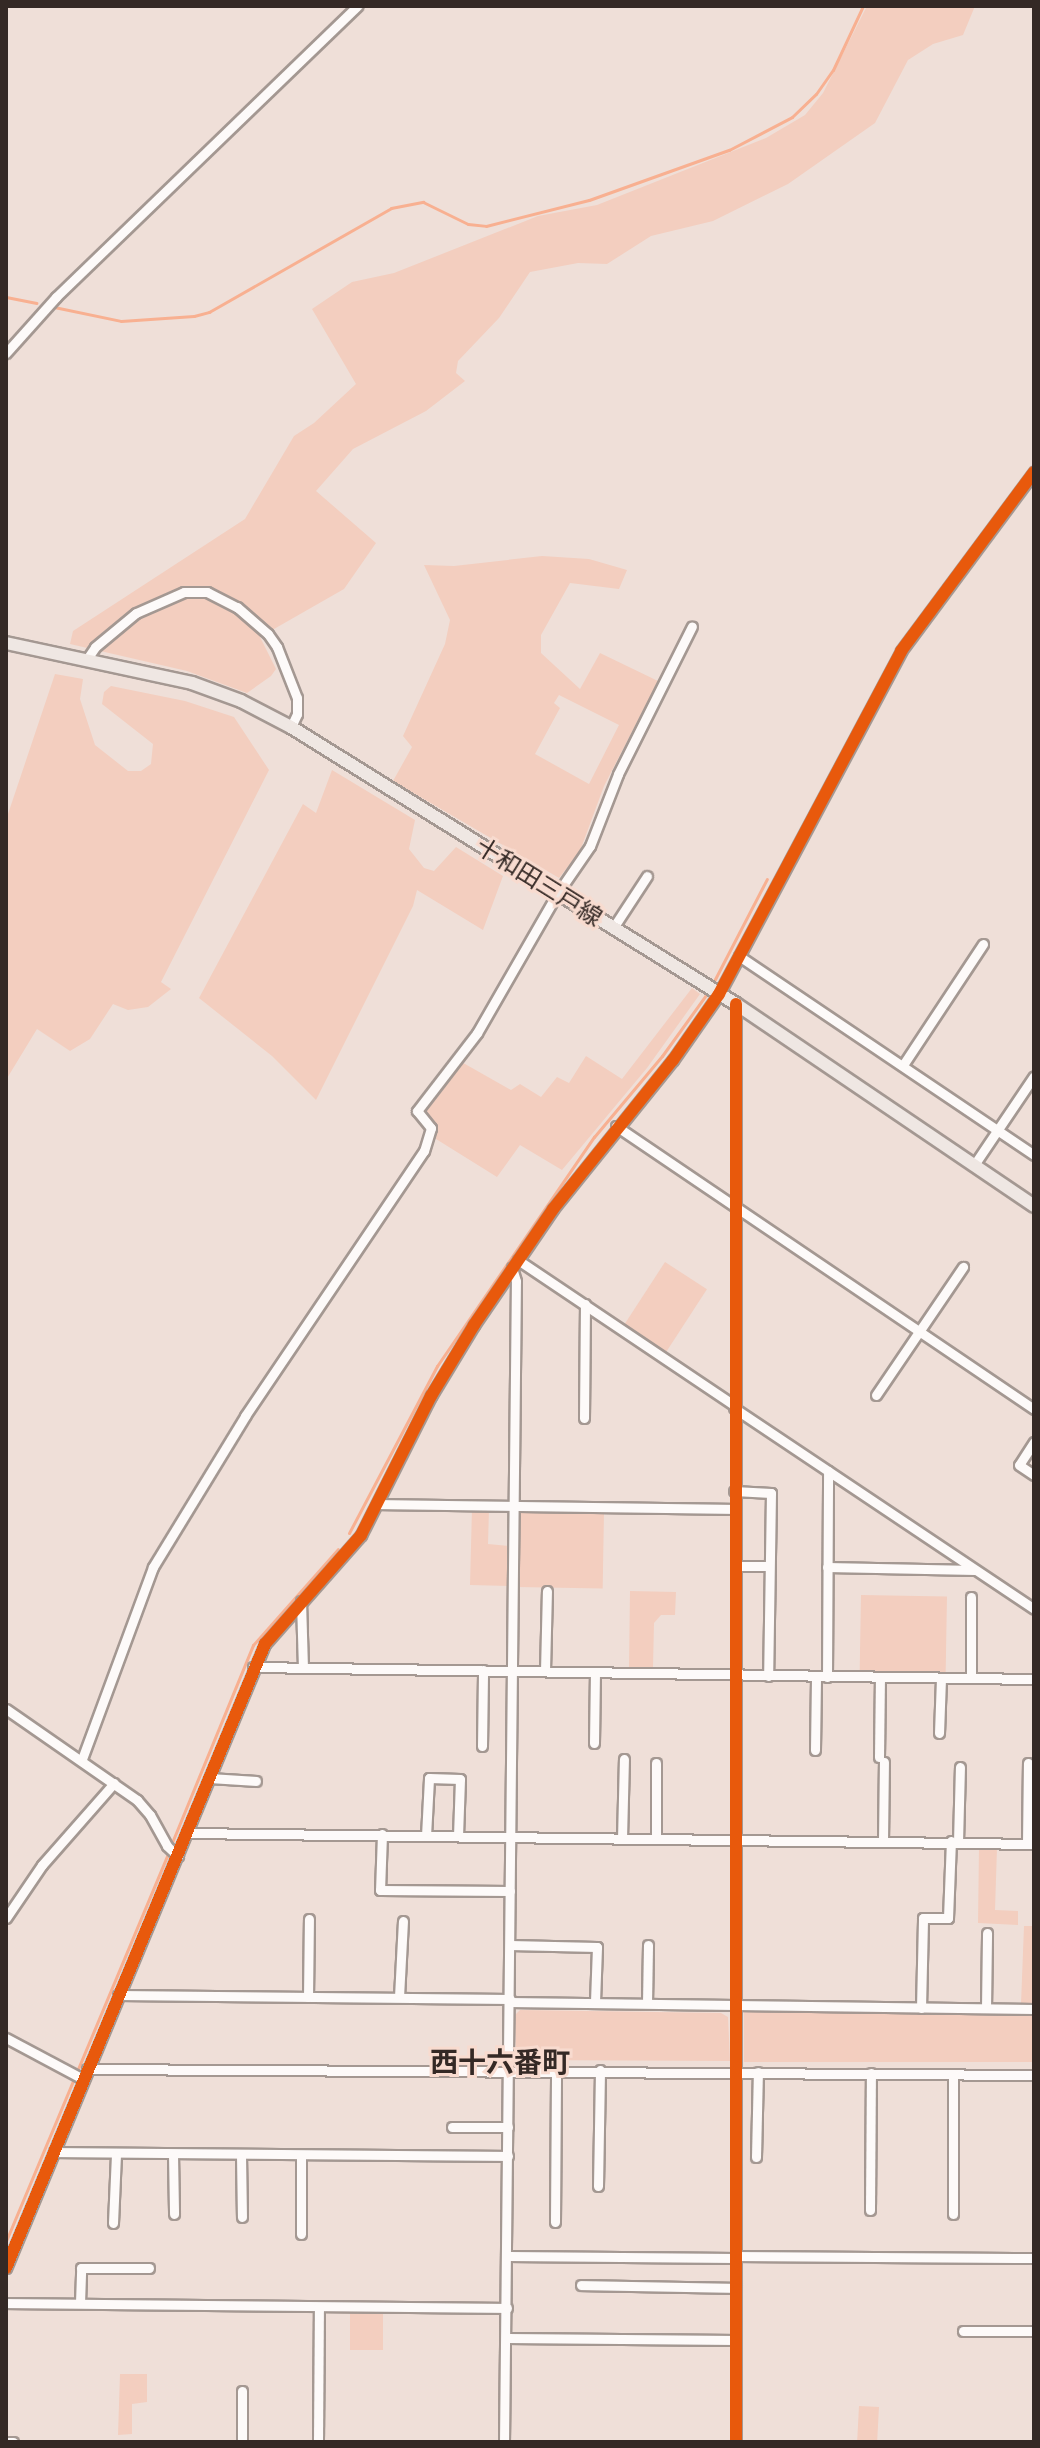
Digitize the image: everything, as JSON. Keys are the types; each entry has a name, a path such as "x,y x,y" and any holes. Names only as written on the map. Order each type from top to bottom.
{"main road":[{"name":"十和田三戸線","path":"6,643 192,683 241,701 291,727 736,1004 1034,1206"}],"street":[{"path":"6,353 56,297 357,6"},
{"path":"6,2268 54,2152 79,2074 118,1995 172,1851 187,1833 253,1667 270,1636 352,1546 378,1504 450,1361 515,1264 616,1126 673,1060 719,994 901,651 1034,472"},
{"path":"87,659 95,647 136,613 184,592 207,592 237,607 268,634 277,647 297,698 297,714 291,727"},
{"path":"82,1759 153,1567 245,1416 424,1151 431,1128 417,1111 477,1033 557,894 590,846 618,774 692,626"},
{"path":"613,928 647,876"},
{"path":"903,1065 983,944"},
{"path":"739,956 1034,1155"},
{"path":"736,1004 736,2442"},
{"path":"974,1165 1034,1076"},
{"path":"616,1126 1034,1409"},
{"path":"515,1264 585,1304 1034,1609"},
{"path":"504,2442 515,1264"},
{"path":"876,1395 963,1267"},
{"path":"584,1418 585,1304"},
{"path":"1034,1442 1019,1465 1034,1475"},
{"path":"815,1750 827,1567 828,1471"},
{"path":"734,1491 771,1493 768,1676"},
{"path":"378,1504 734,1509"},
{"path":"736,1566 769,1566"},
{"path":"827,1567 975,1570"},
{"path":"545,1671 547,1591"},
{"path":"971,1597 971,1678"},
{"path":"301,1601 303,1667"},
{"path":"253,1667 1034,1679"},
{"path":"482,1746 483,1670"},
{"path":"594,1743 595,1672"},
{"path":"880,1677 883,1841"},
{"path":"939,1733 941,1678"},
{"path":"6,1709 114,1783 150,1815 172,1851"},
{"path":"622,1839 624,1759"},
{"path":"656,1763 656,1839"},
{"path":"187,1833 1031,1844 1028,1763"},
{"path":"921,2008 923,1918 948,1918 960,1767"},
{"path":"210,1778 256,1781"},
{"path":"426,1836 429,1778 460,1779 458,1836"},
{"path":"6,1918 42,1865 114,1783"},
{"path":"382,1834 380,1890 510,1891"},
{"path":"308,1997 309,1919"},
{"path":"399,1997 403,1921"},
{"path":"986,2008 987,1933"},
{"path":"510,1945 597,1947 595,2002"},
{"path":"647,2003 648,1945"},
{"path":"118,1995 1034,2009"},
{"path":"6,2038 79,2074 509,2072 556,2069 1034,2075"},
{"path":"555,2222 556,2069"},
{"path":"598,2186 600,2070"},
{"path":"756,2157 758,2072"},
{"path":"870,2210 871,2073"},
{"path":"953,2074 953,2214"},
{"path":"452,2127 508,2127"},
{"path":"54,2152 508,2156"},
{"path":"113,2223 116,2153"},
{"path":"173,2154 174,2214"},
{"path":"241,2155 242,2217"},
{"path":"301,2155 301,2234"},
{"path":"508,2256 1034,2258"},
{"path":"80,2303 81,2268 149,2268"},
{"path":"581,2285 736,2288"},
{"path":"6,2303 507,2308"},
{"path":"318,2442 319,2307"},
{"path":"963,2331 1034,2331"},
{"path":"507,2338 736,2340"},
{"path":"242,2391 242,2442"},
{"path":"6,2442 13,2442"}],"shaded area":[{"path":"867,6 975,6 963,35 933,44 908,60 875,123 788,184 713,221 651,236 607,264 578,263 530,272 499,318 458,361 456,373 465,381 426,411 353,449 316,491 376,543 344,589 260,637 276,669 271,676 247,693 187,671 70,644 73,631 245,519 294,436 314,423 356,384 312,309 352,282 394,273 538,216 597,205 766,138 805,115 823,93"},
{"path":"542,556 589,559 627,570 619,589 570,583 541,635 541,653 580,689 600,653 658,681 604,786 580,851 559,878 393,781 412,747 403,736 445,644 450,620 424,565 454,566","holes":["559,695 619,725 589,784 535,754 560,708 554,703"]},
{"path":"55,674 83,679 80,699 95,745 128,771 141,771 151,764 153,744 102,704 104,692 111,686 185,701 234,717 269,770 161,982 171,989 148,1007 128,1010 113,1004 90,1039 70,1051 37,1029 6,1080 6,820"},
{"path":"332,770 415,820 409,849 424,868 434,871 456,847 503,876 483,930 417,890 413,906 316,1100 272,1056 199,998 303,804 316,813"},
{"path":"692,988 700,994 647,1068 562,1170 520,1145 497,1177 436,1139 436,1123 421,1112 458,1060 511,1090 520,1084 541,1097 557,1077 569,1083 586,1056 622,1079"},
{"path":"665,1262 707,1289 665,1354 623,1327"},
{"path":"472,1508 489,1509 488,1544 509,1546 509,1586 470,1585"},
{"path":"518,1511 604,1513 603,1588 517,1587"},
{"path":"630,1591 676,1592 675,1615 661,1615 654,1623 653,1667 629,1668"},
{"path":"861,1595 947,1597 946,1672 860,1671"},
{"path":"979,1847 997,1848 995,1910 1018,1911 1018,1925 978,1923"},
{"path":"1024,1926 1034,1926 1034,2005 1021,2004"},
{"path":"520,2010 721,2013 728,2017 730,2061 516,2060 515,2015"},
{"path":"744,2012 1034,2012 1034,2062 744,2062"},
{"path":"350,2312 383,2312 383,2350 350,2350"},
{"path":"120,2374 147,2374 147,2402 132,2404 132,2434 118,2435"},
{"path":"859,2406 879,2407 877,2442 857,2442"}],"waterway":[{"path":"54,307 121,321 194,316 209,312 391,208 423,202 468,224 486,226 589,200 729,150 792,117 816,94 833,70 863,6"},
{"path":"6,297 36,303"},
{"path":"713,983 767,879"},
{"path":"349,1533 437,1366 594,1137 662,1056 706,995"},
{"path":"171,1845 253,1645 338,1549"},
{"path":"6,2241 169,1852"}],"cycle path":[{"path":"6,2268 265,1644 361,1535 431,1396 474,1325 553,1209 673,1060 719,994 901,651 1034,472"},
{"path":"736,1004 736,2442"}],"district":[{"name":"西十六番町","path":"500,2062"}]}
